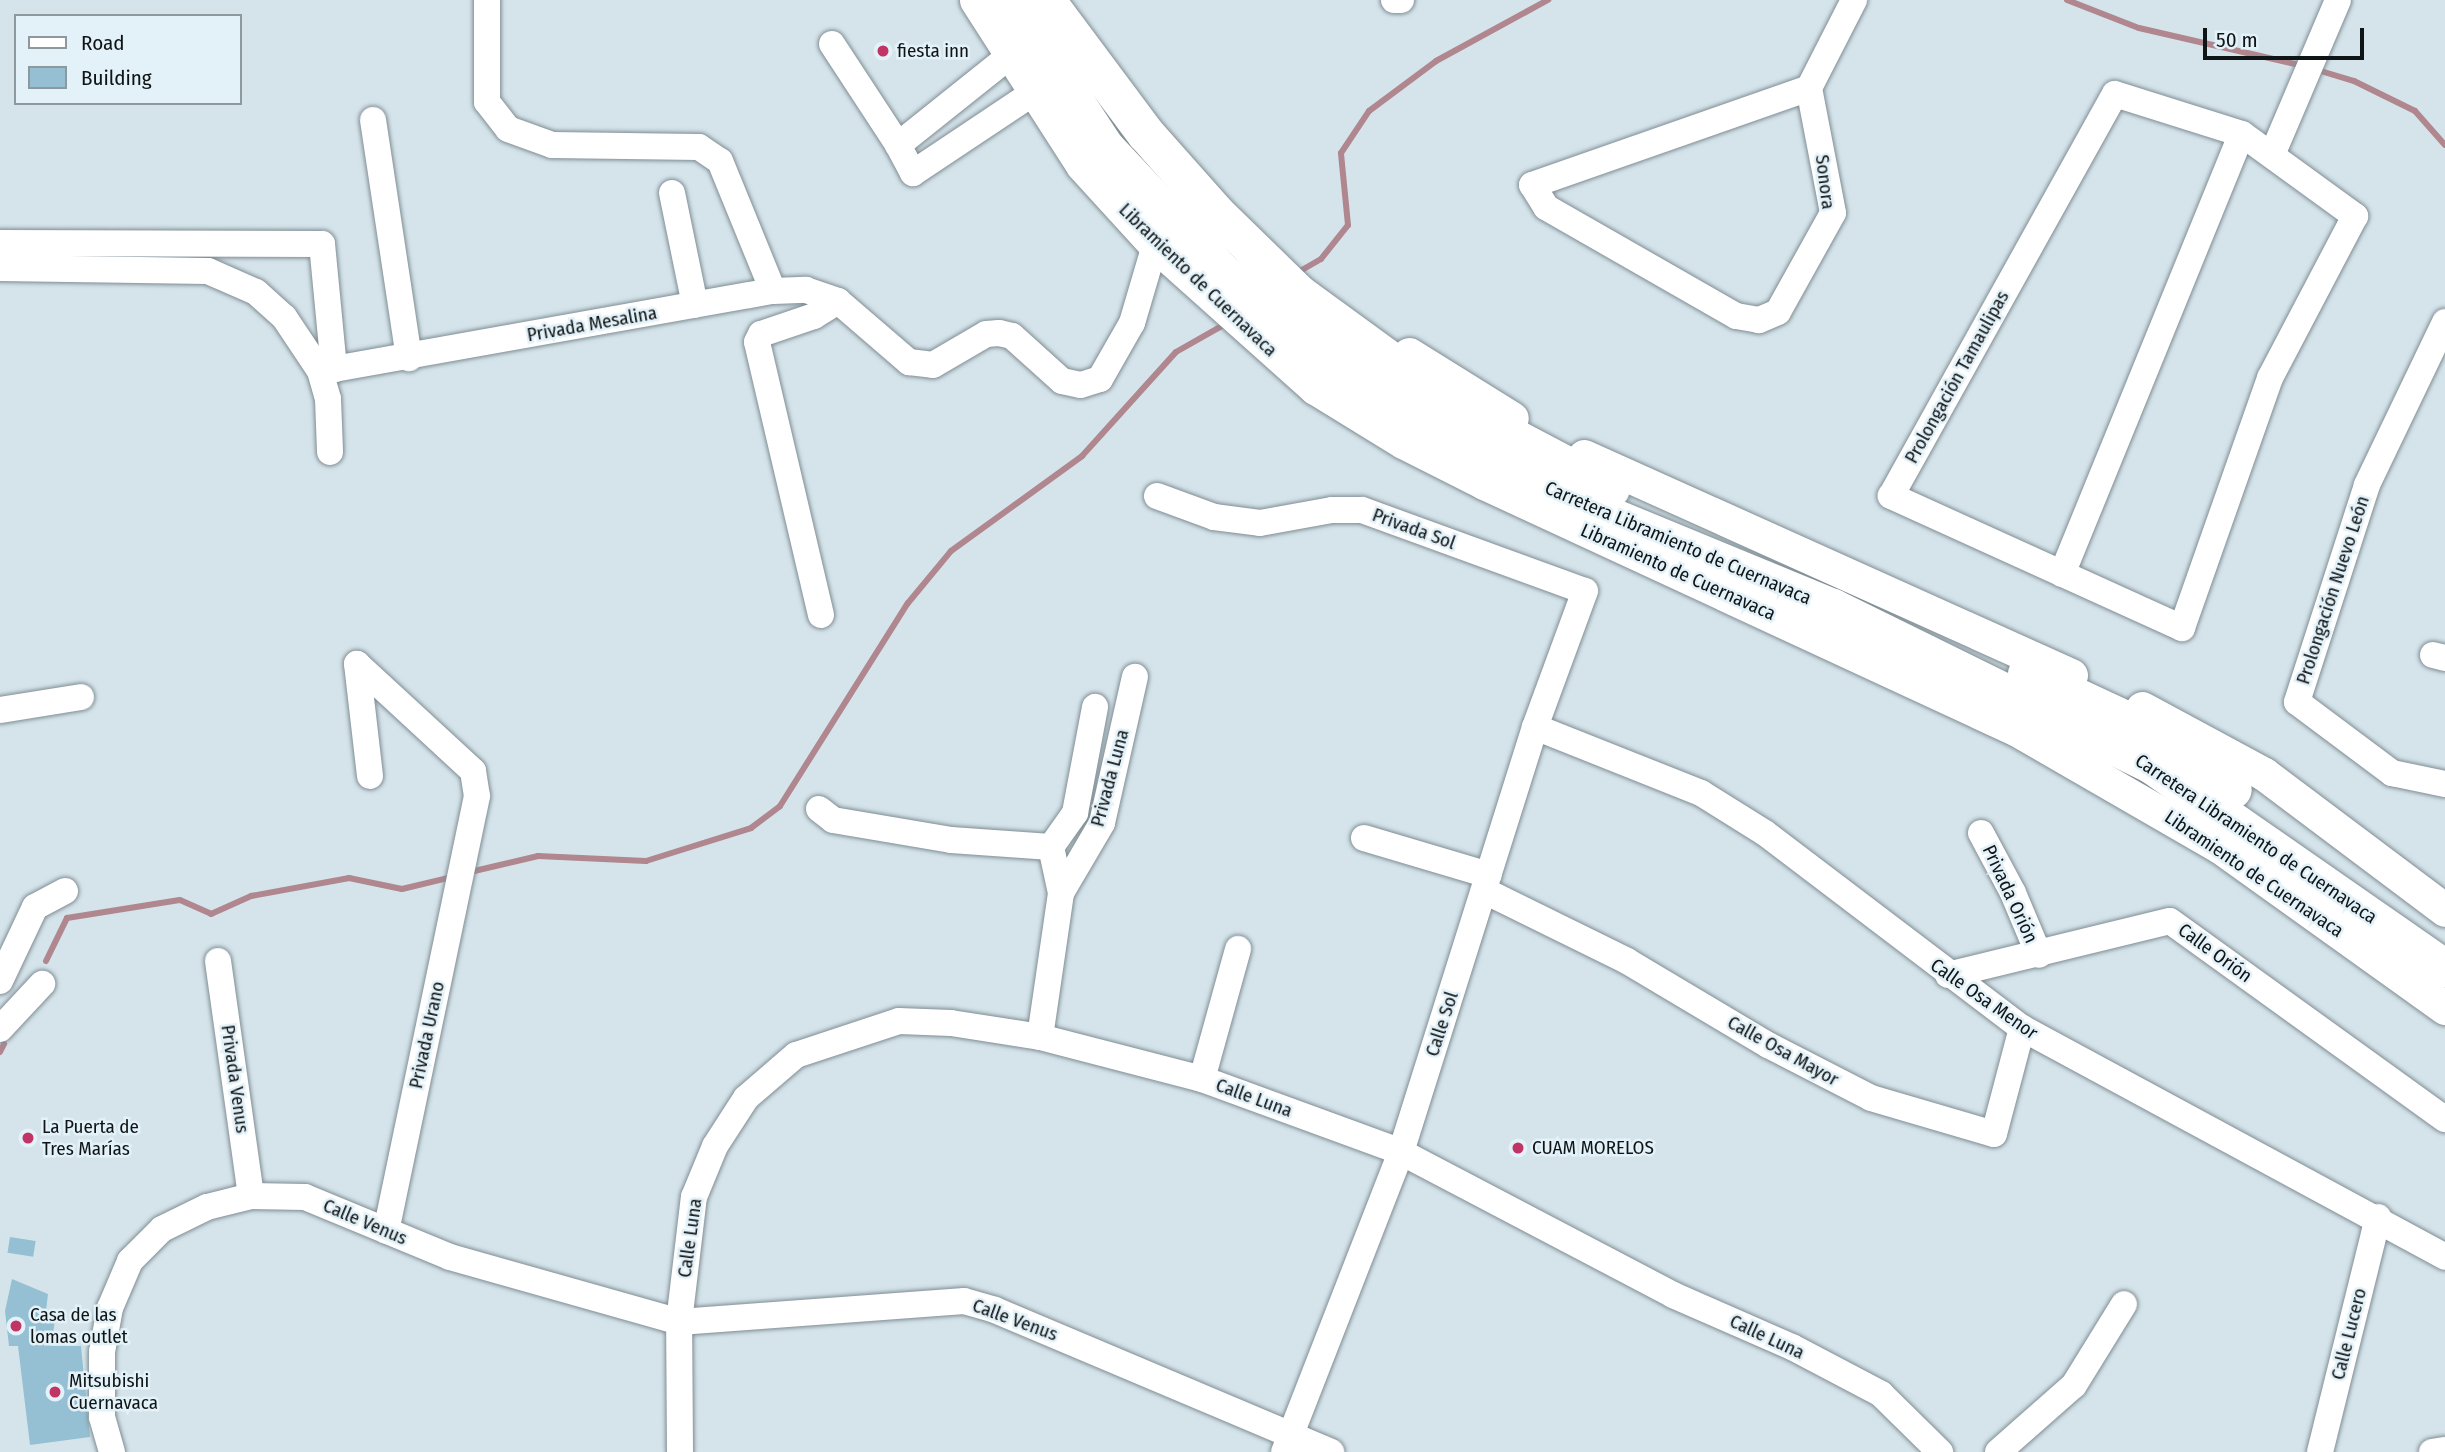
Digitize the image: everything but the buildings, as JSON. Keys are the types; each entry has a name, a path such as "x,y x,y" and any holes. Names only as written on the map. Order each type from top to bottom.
{"highway":[{"name":"Carretera Libramiento de Cuernavaca","path":"1009,0 1104,146 1213,281 1283,307 1528,448 2164,738 2445,943"},
{"name":"Carretera Libramiento de Cuernavaca","path":"1046,0 1146,134 1271,258 1283,307 1329,361 1413,419 1490,462 1833,608 2152,765 2445,969"}],"main road":[{"name":"Libramiento de Cuernavaca","path":"976,0 1082,165 1155,245 1213,281"},
{"path":"1069,0 1157,123 1271,258"},
{"name":"Libramiento de Cuernavaca","path":"1283,307 1315,388 1403,442 2017,730 2220,847 2445,1008"},
{"path":"1283,307 1381,336 1535,433 2173,723 2264,774 2445,910"}],"street":[{"path":"487,0 487,102 508,129 552,145 699,147 720,161 773,291"},
{"path":"1810,88 1854,0"},
{"path":"2062,574 2242,134 2272,155 2338,0"},
{"path":"832,44 898,145 913,173 1036,91"},
{"path":"898,145 1013,54"},
{"name":"Sonora","path":"1810,88 1833,213 1779,312 1759,320 1736,316 1546,207 1532,185 1625,153 1810,88"},
{"name":"Prolongación Tamaulipas","path":"2242,134 2115,94 1891,496 2182,628 2270,378 2355,216 2272,155"},
{"path":"373,120 409,358"},
{"path":"672,192 695,305"},
{"path":"0,243 322,244 330,452"},
{"name":"Privada Mesalina","path":"327,370 409,358 773,291 806,290 838,301 909,362 933,365 986,334 999,333 1012,336 1062,381 1082,385 1100,379 1132,323 1155,245"},
{"path":"0,268 208,271 257,292 284,317 327,370"},
{"path":"821,615 757,342 761,334 814,316 838,301"},
{"name":"Prolongación Nuevo León","path":"2445,322 2367,485 2297,702 2392,774 2445,784"},
{"name":"Privada Sol","path":"1157,496 1214,517 1260,523 1332,510 1362,510 1585,591"},
{"name":"Calle Sol","path":"1287,1442 1401,1152 1535,727 1585,591"},
{"name":"Privada Urano","path":"370,776 357,664 472,771 477,796 386,1231"},
{"name":"Privada Luna","path":"1040,1037 1060,893 1102,823 1135,677"},
{"path":"0,710 81,697"},
{"path":"1060,893 1051,847 1075,813 1095,707"},
{"name":"Calle Osa Menor","path":"1535,727 1701,793 1765,833 1948,975 2022,1028 2378,1217 2445,1257"},
{"path":"819,809 833,820 925,835 1051,847"},
{"name":"Privada Orión","path":"1981,833 2013,893 2039,956"},
{"path":"1364,838 1487,883"},
{"name":"Calle Osa Mayor","path":"1487,883 1627,961 1768,1045 1871,1098 1994,1134 2022,1028"},
{"path":"0,981 35,907 65,891"},
{"name":"Calle Orión","path":"1948,975 2039,956 2170,921 2445,1119"},
{"path":"1202,1079 1238,948"},
{"name":"Privada Venus","path":"218,961 251,1196"},
{"path":"0,1029 42,984"},
{"name":"Calle Luna","path":"679,1322 694,1197 715,1146 746,1098 796,1055 899,1021 951,1023 1040,1037 1202,1079 1401,1152 1673,1295 1791,1347 1881,1394 1940,1452"},
{"name":"Calle Venus","path":"112,1452 102,1418 102,1352 110,1308 130,1261 163,1229 207,1207 251,1196 305,1198 512,1277 679,1322 964,1301 1287,1442 1331,1452"},
{"name":"Calle Lucero","path":"2320,1452 2378,1217"},
{"path":"1998,1452 2074,1385 2124,1304"},
{"path":"679,1322 680,1452"},
{"path":"2432,1452 2445,1450"}],"waterway":[{"path":"1295,274 1321,259 1348,225 1341,153 1369,111 1436,61 1548,0"},
{"path":"2067,0 2139,28 2304,66"},
{"path":"2314,69 2354,81 2415,111 2445,145"},
{"path":"470,872 538,856 646,861 751,828 780,806 908,603 951,551 1082,456 1176,352 1227,323"},
{"path":"46,961 67,918 180,900 211,914 251,896 349,878 402,889 452,877"},
{"path":"0,1052 4,1044"}],"place":[{"name":"fiesta inn","path":"883,51"},
{"name":"La Puerta de Tres Marías","path":"28,1138"},
{"name":"CUAM MORELOS","path":"1518,1148"},
{"name":"Casa de las lomas outlet","path":"16,1326"},
{"name":"Mitsubishi Cuernavaca","path":"55,1392"}]}
